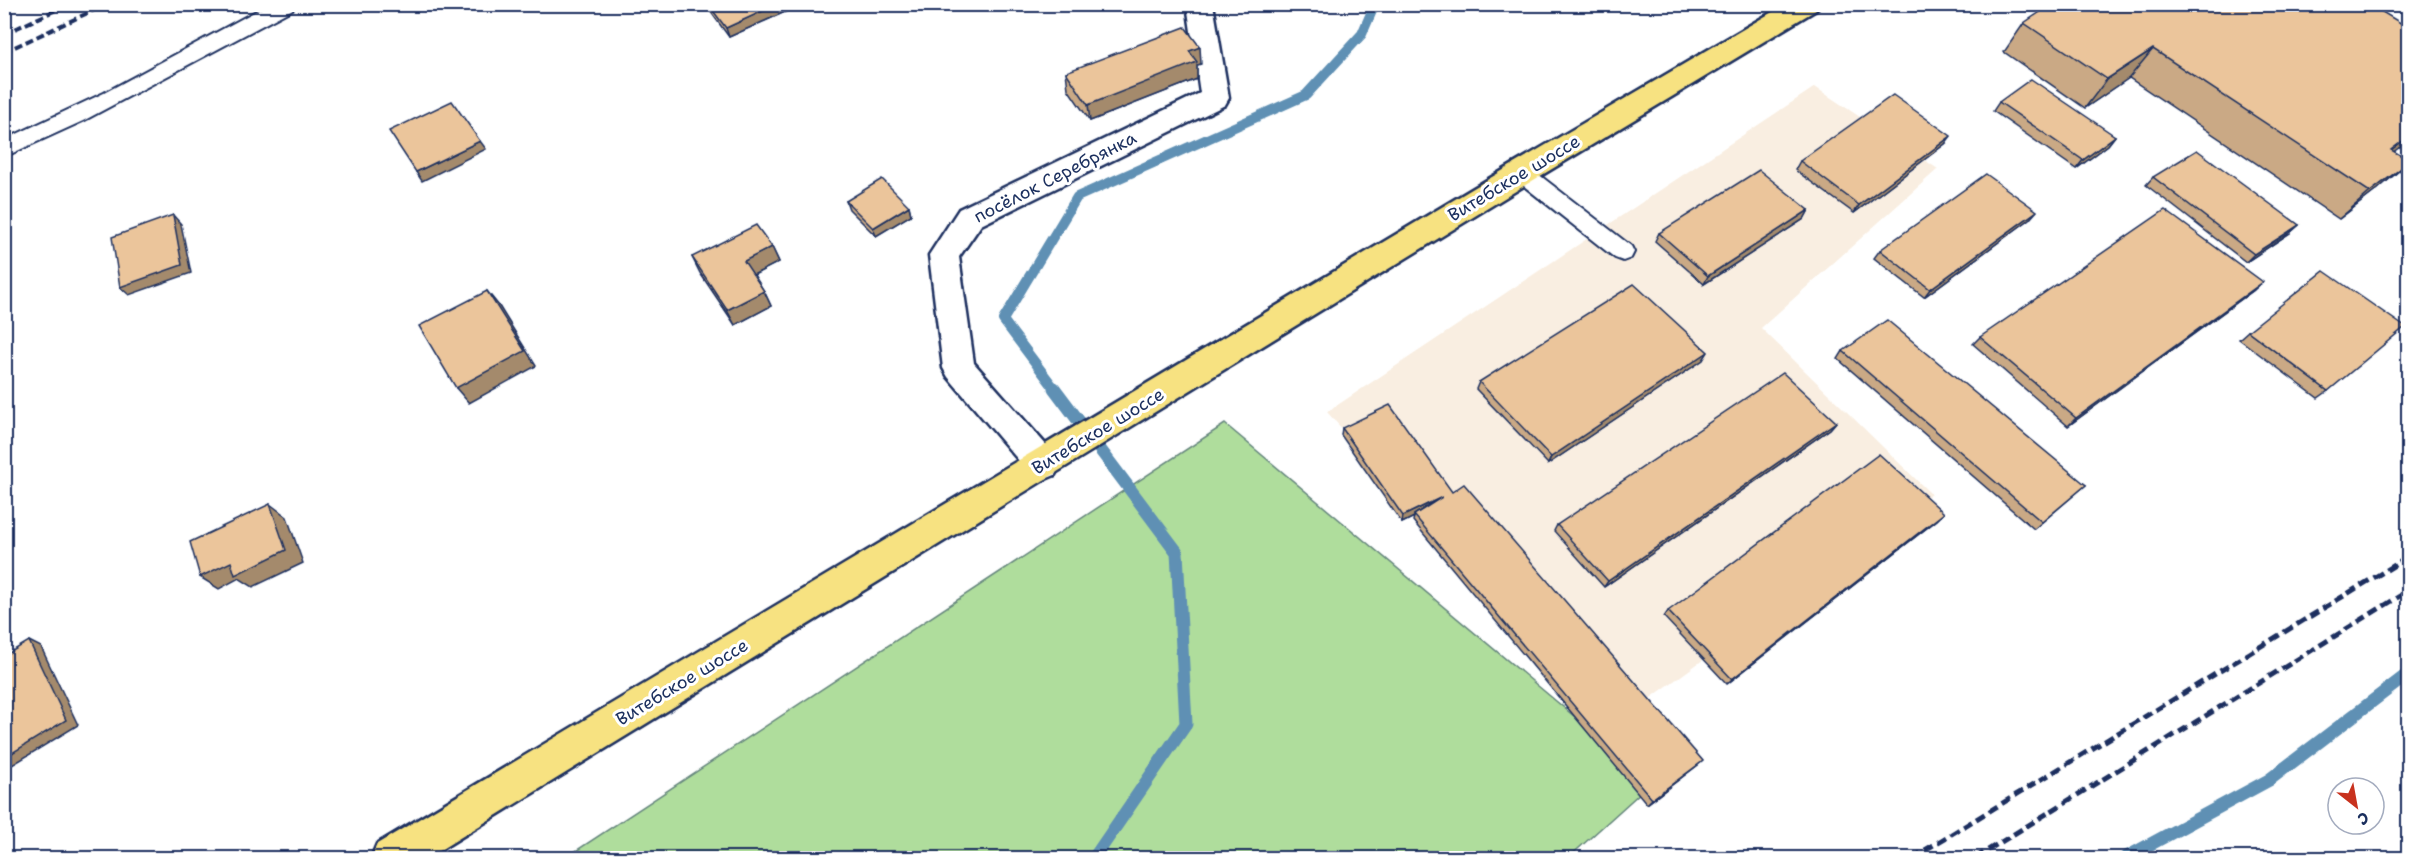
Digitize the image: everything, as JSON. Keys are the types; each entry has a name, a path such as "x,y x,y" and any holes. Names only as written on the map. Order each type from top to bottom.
{"main road":[{"name":"Витебское шоссе","path":"391,858 1522,173 1807,4"}],"street":[{"name":"посёлок Серебрянка","path":"1043,465 958,369 944,255 970,217 1215,98 1200,4"}],"lane":[{"path":"4,149 62,126 236,29 286,4"},
{"path":"1522,173 1623,252"}],"shaded area":[{"path":"1815,87 1938,169 1761,328 1931,494 1608,729 1327,412"}],"green space":[{"path":"1225,424 1599,737 1672,764 1568,858 565,858"}],"building":[{"path":"708,4 778,4 726,28"},
{"path":"2052,4 2369,4 2409,28 2409,136 2391,150 2409,162 2370,192 2153,49 2107,79 2024,23"},
{"path":"1185,27 1200,47 1189,51 1197,62 1088,105 1066,72"},
{"path":"2031,79 2115,136 2083,160 1999,102"},
{"path":"1893,95 1951,136 1859,205 1800,161"},
{"path":"452,101 480,141 416,172 389,131"},
{"path":"2197,150 2299,225 2254,254 2153,177"},
{"path":"1759,170 1809,210 1708,276 1659,233"},
{"path":"1986,174 2037,211 1930,289 1880,250"},
{"path":"882,179 909,206 873,228 846,201"},
{"path":"2165,210 2263,282 2076,418 1980,337"},
{"path":"173,215 182,265 120,287 112,237"},
{"path":"756,225 772,247 744,261 764,291 727,310 692,257"},
{"path":"2324,271 2405,327 2328,391 2248,331"},
{"path":"1634,284 1708,352 1551,457 1479,382"},
{"path":"487,291 525,351 456,388 419,326"},
{"path":"1887,320 2086,485 2042,522 1843,351"},
{"path":"1783,373 1836,422 1608,581 1557,525"},
{"path":"1390,405 1452,492 1464,484 1703,761 1652,799 1414,515 1442,497 1403,516 1342,428"},
{"path":"1879,454 1944,513 1732,679 1668,611"},
{"path":"270,504 286,550 235,575 231,562 200,577 190,542"},
{"path":"29,641 66,720 4,758 4,656"}],"waterway":[{"path":"1055,389 1003,320 1077,197 1306,95 1362,34 1375,4"},
{"path":"1054,388 1177,552 1186,724 1094,858"},
{"path":"2125,858 2269,780 2408,674"}],"railway":[{"path":"4,34 69,4"},
{"path":"4,52 107,4"},
{"path":"1912,858 2408,557"},
{"path":"1975,858 2408,591"}]}
